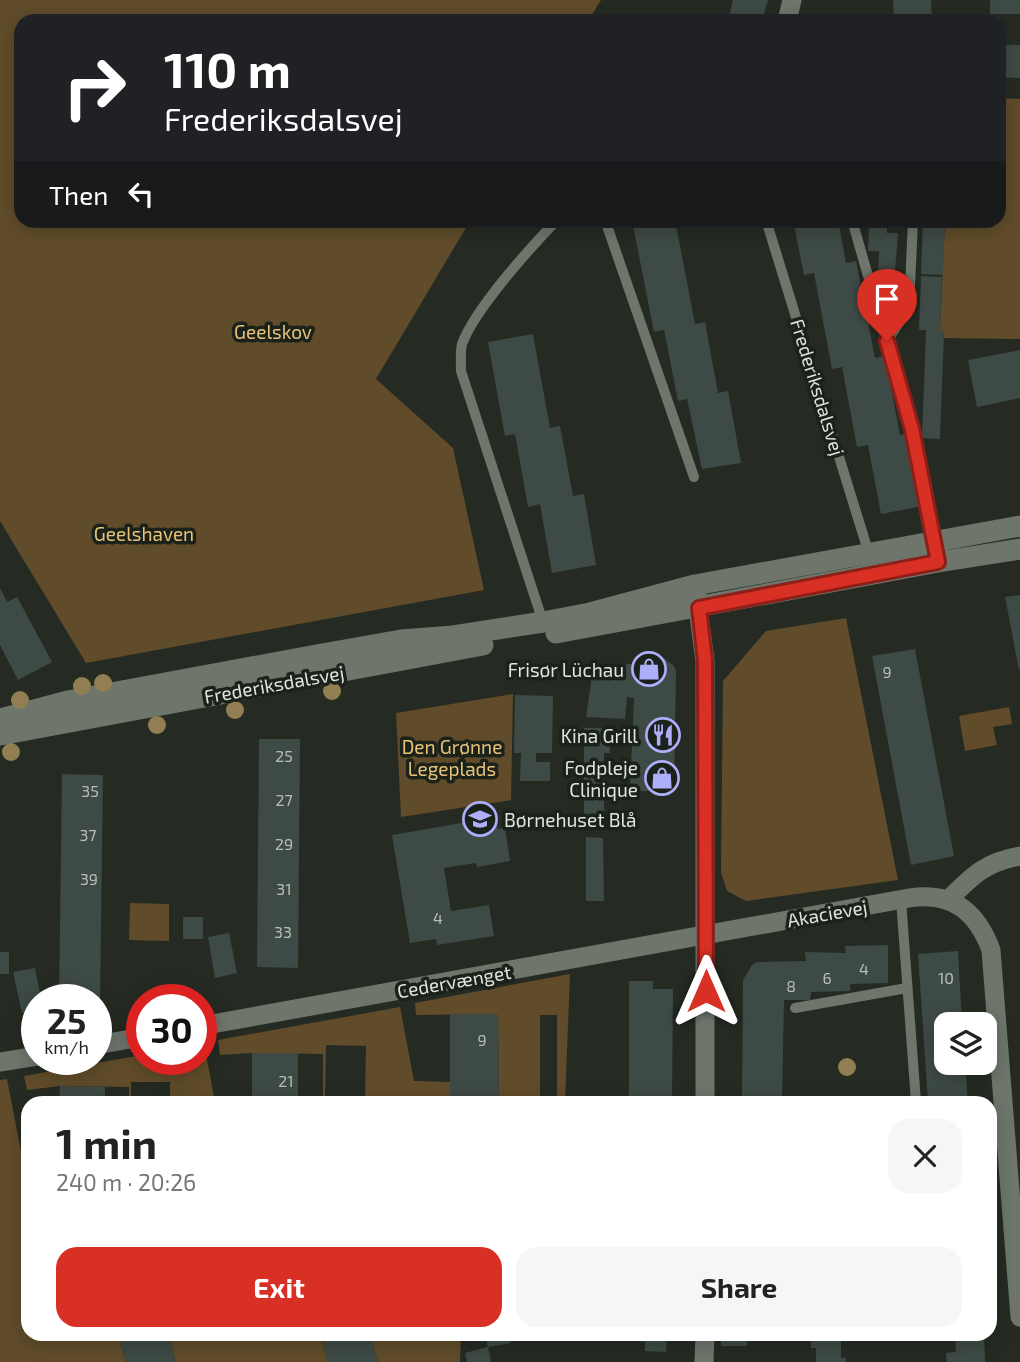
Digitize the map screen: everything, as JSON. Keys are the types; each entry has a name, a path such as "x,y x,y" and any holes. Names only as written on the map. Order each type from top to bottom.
{"street":[{"name":"Frederiksdalsvej","path":"0,735 545,628 695,585 872,563 936,552 1020,526"},
{"name":"Frederiksdalsvej","path":"936,552 1020,549"},
{"name":"Frederiksdalsvej","path":"0,719 68,701 401,640 545,628 699,608 872,563"},
{"path":"695,585 705,661 705,1096"},
{"path":"1020,856 999,860 974,874 948,900 968,912 982,927 991,950 1020,1317"},
{"name":"Akacievej","path":"706,936 923,895 948,900"},
{"name":"Cedervænget","path":"217,1023 706,936"},
{"path":"0,1062 21,1059"},
{"path":"704,1362 705,1341"}],"lane":[{"path":"545,628 461,371 461,348 471,323 550,228"},
{"path":"608,228 694,477"},
{"name":"Frederiksdalsvej","path":"768,228 872,563"},
{"path":"854,228 912,429 936,552"},
{"path":"887,341 909,308 913,228"},
{"path":"901,900 916,1096"},
{"path":"795,1008 907,988"}],"green space":[{"path":"0,0 601,0 592,14 14,14 14,228 466,228 376,379 453,448 484,590 86,663 0,521"},
{"path":"1006,98 1020,99 1020,339 944,338 944,331 940,330 945,228 1006,228"},
{"path":"846,618 898,880 746,901 727,891 721,872 723,681 766,631"},
{"name":"Den Grønne Legeplads","path":"513,694 511,800 401,817 396,713"},
{"path":"1009,707 1012,724 993,727 997,745 965,751 959,716"},
{"path":"130,903 169,904 169,941 129,940"},
{"path":"570,974 565,1096 557,1096 557,1015 540,1015 540,1096 499,1096 498,1014 416,1015 415,1003"},
{"path":"400,1007 414,1081 450,1082 450,1096 365,1096 366,1046 326,1045 325,1096 323,1096 323,1054 220,1055 218,1040"},
{"path":"126,1058 126,1075 210,1075 214,1096 170,1096 170,1082 131,1082 131,1096 129,1087 60,1086 27,1090 24,1076 112,1075 112,1060"},
{"path":"7,1079 21,1151 21,1341 119,1341 126,1362 0,1362 0,1080"},
{"path":"170,1341 322,1341 328,1362 176,1362"},
{"path":"372,1341 461,1341 460,1362 378,1362"}],"building":[{"path":"733,0 768,0 764,14 730,14"},
{"path":"893,0 931,0 932,14 894,14"},
{"path":"990,0 1020,0 1020,14 990,14"},
{"path":"1006,45 1020,45 1020,78 1006,77"},
{"path":"634,228 677,228 695,324 705,322 718,393 728,391 741,463 702,469 687,399 678,401 664,330 654,332"},
{"path":"795,228 839,228 846,263 856,261 875,358 885,356 900,435 909,433 923,506 881,514 868,445 857,447 842,367 832,369 814,273 804,275"},
{"path":"869,228 887,228 887,233 898,233 893,297 881,296 882,279 878,279 879,251 868,251"},
{"path":"923,228 945,228 943,275 921,274"},
{"path":"921,276 942,277 940,330 944,331 940,439 922,438 926,330 919,330"},
{"path":"533,334 550,428 560,426 573,496 584,494 596,565 552,573 540,504 528,507 515,434 505,436 488,342"},
{"path":"1020,350 1020,398 977,407 968,360"},
{"path":"0,588 7,602 17,597 52,662 18,680 0,645"},
{"path":"1020,595 1020,670 1019,670 1005,597"},
{"path":"915,649 954,856 911,865 872,656"},
{"path":"665,659 676,671 674,791 630,791 634,698 627,697 625,719 586,717 593,669"},
{"path":"515,695 553,696 552,753 536,753 536,762 550,762 550,781 520,781 521,753 514,753"},
{"path":"584,728 609,728 610,753 604,753 604,826 584,826"},
{"path":"259,739 300,739 298,968 257,967"},
{"path":"62,774 103,775 100,984 59,984"},
{"path":"496,817 498,829 505,828 510,861 477,867 476,863 444,868 451,911 489,905 494,936 437,945 436,939 410,943 392,835"},
{"path":"586,837 603,838 604,901 586,901"},
{"path":"183,917 203,917 203,939 183,939"},
{"path":"229,933 237,973 215,978 208,937"},
{"path":"888,945 888,983 850,984 850,991 811,992 810,1000 784,1000 782,1096 742,1096 743,980 752,965 757,962 806,961 805,952 846,953 845,946"},
{"path":"958,951 961,1012 934,1012 934,1075 966,1075 968,1096 928,1096 918,954"},
{"path":"0,952 9,952 9,974 0,974"},
{"path":"35,968 38,984 21,984 21,1008 13,972"},
{"path":"629,981 653,981 653,989 673,989 672,1096 629,1096"},
{"path":"450,1014 498,1014 499,1096 450,1096"},
{"path":"252,1053 298,1053 298,1096 252,1096"},
{"path":"60,1086 105,1087 105,1096 59,1096"},
{"path":"119,1341 170,1341 176,1362 126,1362"},
{"path":"322,1341 372,1341 378,1362 328,1362"},
{"path":"486,1341 511,1343 488,1347"},
{"path":"637,1341 667,1341 666,1352 645,1351 645,1342"},
{"path":"721,1341 747,1341 747,1346 721,1346"},
{"path":"811,1341 841,1341 841,1358 846,1358 846,1362 816,1362 816,1348 811,1348"},
{"path":"955,1341 984,1341 985,1362 947,1362 946,1353 956,1352"},
{"path":"488,1347 491,1362 467,1362 465,1353"}],"place":[{"name":"Frisør Lüchau","path":"649,669"},
{"name":"Kina Grill","path":"663,735"},
{"name":"Fodpleje Clinique","path":"662,778"},
{"name":"Børnehuset Blå","path":"480,819"}],"route":[{"path":"706,991 705,661 699,608 938,562 912,429 887,341"}],"park label":[{"name":"Geelskov","path":"273,331"},
{"name":"Geelshaven","path":"144,533"}]}
